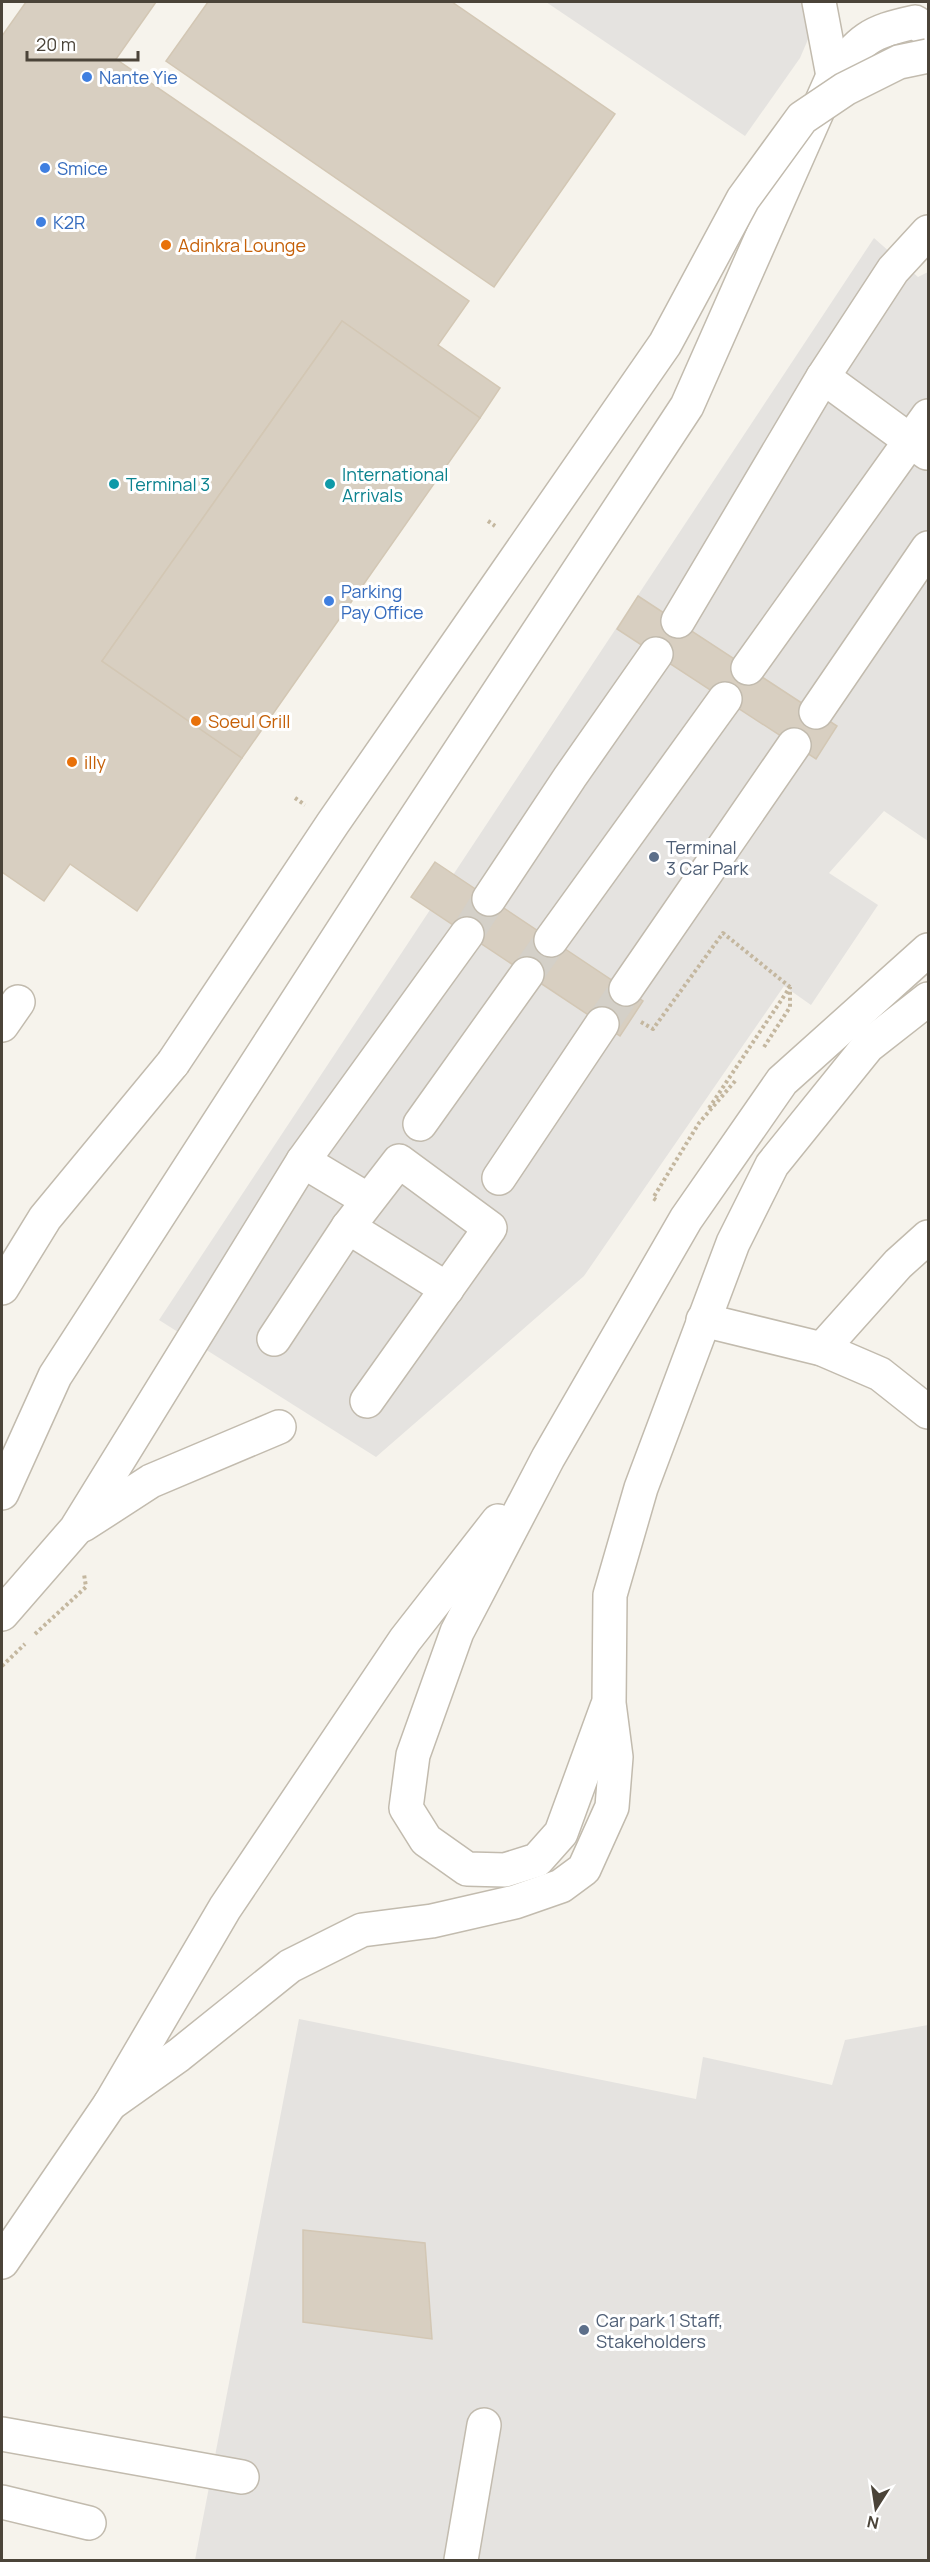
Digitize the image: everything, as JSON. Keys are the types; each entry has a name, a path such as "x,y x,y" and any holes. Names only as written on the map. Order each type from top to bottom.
{"lane":[{"path":"819,2 832,76"},
{"path":"2,1492 55,1376 392,854 687,406 832,76 863,39 912,18"},
{"path":"2,1288 45,1218 173,1063 339,814 665,344 743,199 802,118 845,89 898,62 928,56"},
{"path":"678,621 823,377 893,270 928,232"},
{"path":"748,668 923,437 823,377"},
{"path":"816,712 928,548"},
{"path":"489,899 656,654"},
{"path":"551,940 725,699"},
{"path":"499,1178 620,1010 794,745"},
{"path":"2,1614 76,1529 303,1161 467,934"},
{"path":"609,1703 561,1833 537,1860 505,1870 467,1869 426,1840 406,1808 413,1755 457,1632 548,1458 686,1219 782,1081 928,950"},
{"path":"420,1124 527,974"},
{"path":"110,2104 179,2055 290,1966 362,1930 432,1921 515,1902 561,1886 584,1869 612,1807 616,1757 609,1703 610,1595 641,1488 733,1243 772,1165 868,1046 928,999"},
{"path":"303,1161 368,1200"},
{"path":"274,1339 348,1227 399,1161 490,1228 367,1401"},
{"path":"348,1227 447,1289"},
{"path":"822,1349 898,1264 928,1237"},
{"path":"703,1320 822,1349 880,1374 928,1412"},
{"path":"76,1529 152,1481 279,1427"},
{"path":"2,2262 110,2104 225,1908 405,1640 548,1458"},
{"path":"460,2560 484,2425"},
{"path":"2,2434 242,2477"},
{"path":"2,2502 89,2523"}],"path":[{"path":"620,1010 653,1029 723,933 790,987"},
{"path":"762,1050 790,1007 790,987"},
{"path":"653,1198 699,1123 790,987"},
{"path":"699,1123 741,1074"}],"shaded area":[{"path":"546,2 824,2 800,58 745,136"},
{"name":"Terminal 3 Car Park","path":"874,238 918,277 928,272 928,841 884,811 829,873 878,905 811,1005 784,986 584,1276 376,1457 159,1320"},
{"name":"Car park 1 Staff, Stakeholders","path":"299,2019 696,2099 703,2057 832,2085 845,2040 928,2025 928,2560 195,2560"}],"building":[{"name":"Terminal 3","path":"26,2 156,2 116,59 469,301 438,345 500,388 480,418 342,321 102,661 242,758 137,911 70,864 44,901 2,872 2,36"},
{"path":"208,2 452,2 615,114 494,287 166,61"},
{"name":"International Arrivals","path":"342,321 480,418 242,758 102,661"},
{"path":"638,596 837,726 816,759 617,629"},
{"path":"435,862 643,1001 620,1036 411,897"},
{"path":"303,2230 425,2243 432,2339 303,2322"}],"tunnel":[{"path":"467,934 489,899"},
{"path":"527,974 551,940"},
{"path":"602,1024 626,989"}],"place":[{"name":"Nante Yie","path":"87,77"},
{"name":"Smice","path":"45,168"},
{"name":"K2R","path":"41,222"},
{"name":"Adinkra Lounge","path":"166,245"},
{"name":"Terminal 3","path":"114,484"},
{"name":"International Arrivals","path":"330,484"},
{"name":"Parking Pay Office","path":"329,601"},
{"name":"Soeul Grill","path":"196,721"},
{"name":"illy","path":"72,762"},
{"name":"Terminal 3 Car Park","path":"654,857"},
{"name":"Car park 1 Staff, Stakeholders","path":"584,2330"}]}
